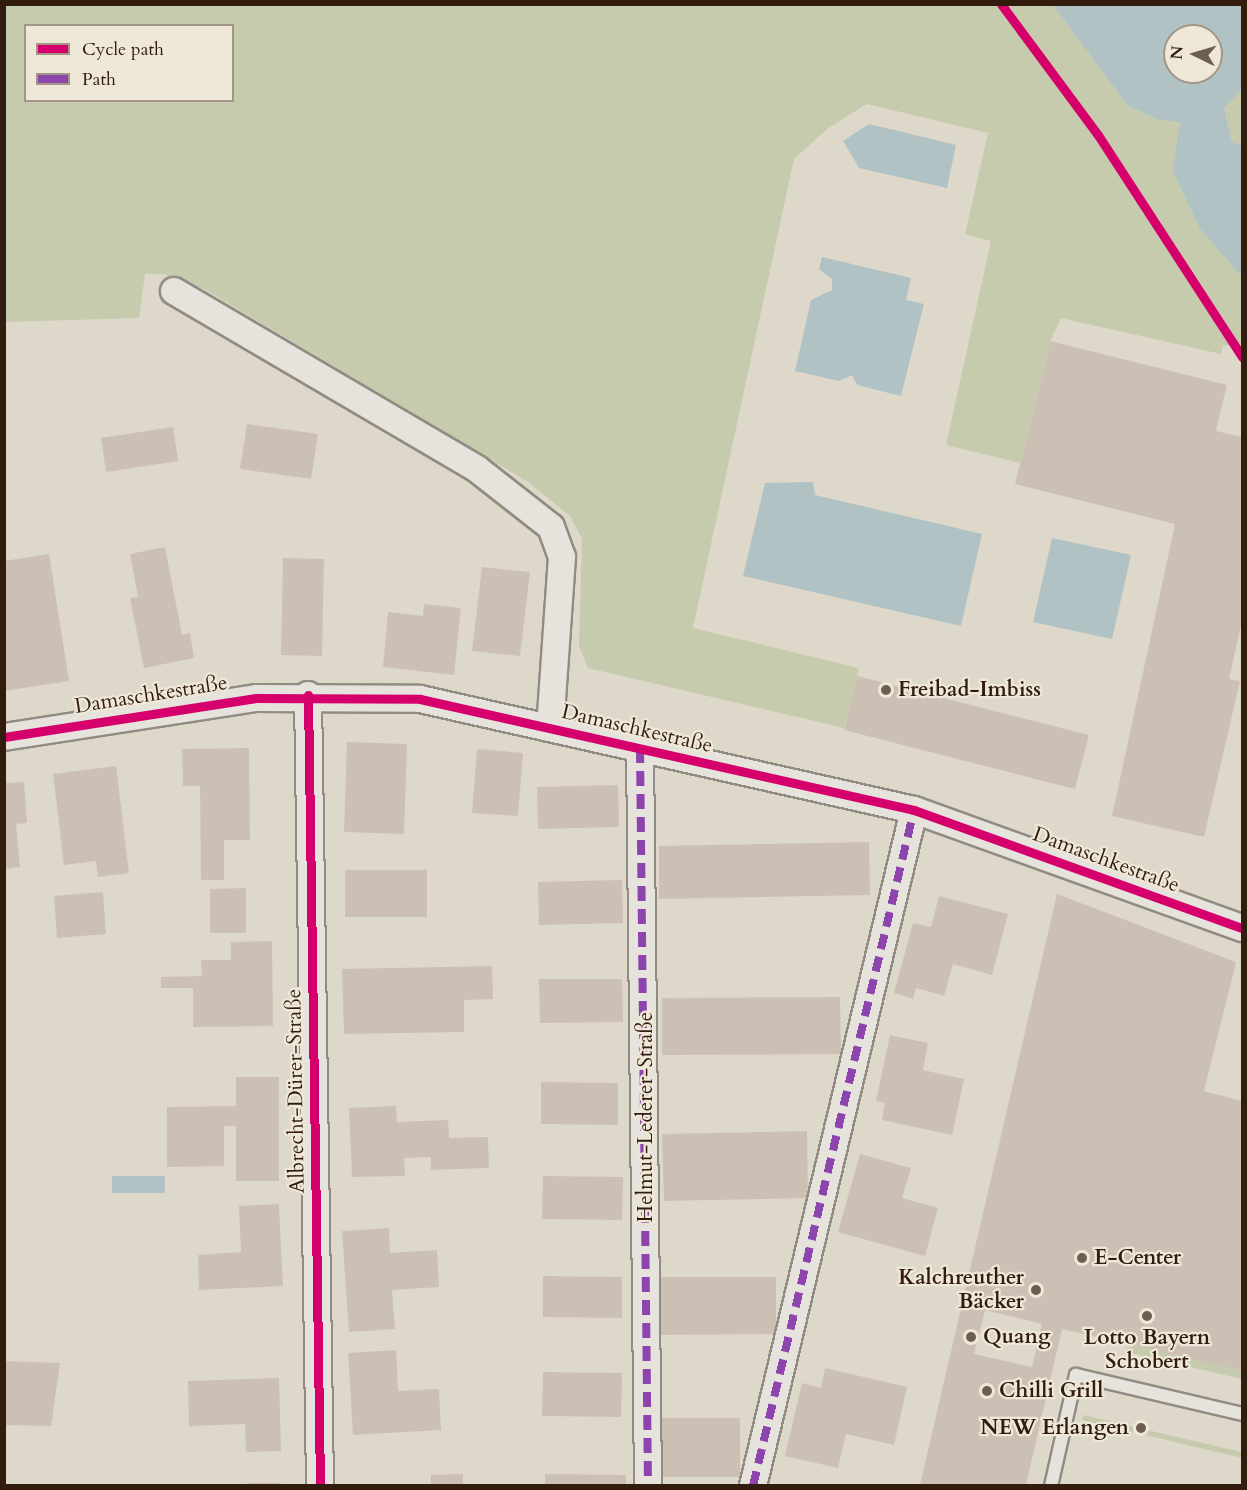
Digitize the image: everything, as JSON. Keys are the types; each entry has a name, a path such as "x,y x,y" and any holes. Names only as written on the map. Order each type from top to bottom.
{"street":[{"name":"Damaschkestraße","path":"174,291 477,469 551,527 562,557 550,728"},
{"name":"Damaschkestraße","path":"4,737 193,704 308,695 420,699 914,810 1242,928"},
{"name":"Albrecht-Dürer-Straße","path":"308,695 320,1485"},
{"name":"Helmut-Lederer-Straße","path":"640,748 648,1485"},
{"path":"753,1485 914,810"}],"lane":[{"path":"1051,1485 1076,1375 1242,1414"}],"green space":[{"path":"4,5 1053,5 1127,105 1158,120 1181,121 1173,172 1200,229 1242,277 1242,343 1223,346 1221,354 1061,318 1050,341 1020,463 946,445 991,241 965,234 988,133 867,104 827,129 794,159 693,628 859,668 844,728 588,668 579,646 582,539 570,516 528,482 204,289 163,274 145,274 139,318 5,322"},
{"path":"1242,89 1242,145 1232,142 1224,108"},
{"path":"1128,1344 1242,1371 1242,1379 1126,1352"},
{"path":"1083,1415 1242,1452 1242,1458 1082,1420"}],"shaded area":[{"path":"1053,5 1242,5 1242,89 1224,108 1232,142 1242,145 1242,277 1200,229 1173,172 1180,122 1158,120 1127,105"},
{"path":"869,124 956,145 947,188 859,168 843,141"},
{"path":"822,257 911,278 906,300 924,304 901,396 857,385 852,375 839,381 795,371 811,300 832,290 832,279 819,269"},
{"path":"813,482 815,495 982,534 961,626 743,576 765,483"},
{"path":"1052,538 1131,555 1112,639 1033,622"},
{"path":"112,1176 165,1176 165,1193 112,1193"}],"building":[{"path":"1050,341 1227,385 1216,431 1242,437 1242,621 1229,679 1240,681 1204,837 1112,816 1175,524 1015,484"},
{"path":"247,424 318,434 311,479 240,469"},
{"path":"173,427 178,461 106,472 101,438"},
{"path":"165,547 182,635 190,633 194,658 144,668 130,598 138,597 130,554"},
{"path":"49,554 69,681 4,691 4,561"},
{"path":"283,558 324,559 322,656 281,655"},
{"path":"482,567 530,572 520,656 472,651"},
{"path":"424,604 461,608 454,675 383,667 388,612 423,616"},
{"path":"857,676 1089,735 1075,789 844,730"},
{"path":"347,742 407,744 404,834 344,832"},
{"path":"249,748 250,840 224,840 224,880 201,880 200,786 183,786 182,749"},
{"path":"477,749 523,753 518,816 472,813"},
{"path":"116,766 129,873 98,877 96,861 64,865 53,774"},
{"path":"24,782 27,823 16,824 20,867 5,869 5,783"},
{"path":"618,785 619,827 538,829 537,787"},
{"path":"869,842 870,895 659,899 659,846"},
{"path":"345,870 427,870 427,917 345,917"},
{"path":"622,880 623,923 539,925 538,882"},
{"path":"246,888 246,933 210,933 210,889"},
{"path":"103,892 106,934 57,938 54,896"},
{"path":"1057,894 1236,962 1204,1091 1242,1101 1242,1371 1062,1329 1026,1485 920,1485","holes":["985,1310 1042,1324 1032,1367 974,1354"]},
{"path":"939,896 1008,914 992,975 953,964 944,996 916,988 913,999 894,993 913,923 931,927"},
{"path":"272,941 273,1026 193,1027 193,988 161,988 161,977 202,976 201,960 231,960 231,942"},
{"path":"492,966 493,999 464,1000 464,1032 344,1034 342,969"},
{"path":"539,979 622,979 623,1022 540,1023"},
{"path":"840,997 841,1054 662,1055 662,998"},
{"path":"890,1035 928,1043 923,1070 964,1079 952,1135 882,1120 885,1103 876,1101"},
{"path":"236,1077 279,1077 279,1181 236,1181 236,1126 224,1126 224,1166 167,1167 167,1107 236,1106"},
{"path":"541,1082 618,1083 618,1125 541,1124"},
{"path":"396,1106 397,1122 448,1120 449,1138 488,1137 489,1168 431,1170 431,1157 404,1158 405,1176 352,1177 349,1108"},
{"path":"807,1131 808,1198 664,1201 662,1134"},
{"path":"860,1154 911,1168 902,1198 938,1208 925,1256 838,1232"},
{"path":"543,1176 623,1177 622,1220 542,1219"},
{"path":"279,1204 283,1286 199,1290 198,1255 241,1252 239,1206"},
{"path":"389,1228 390,1253 437,1250 439,1287 392,1290 395,1329 349,1332 342,1231"},
{"path":"543,1276 622,1277 622,1318 543,1317"},
{"path":"660,1277 776,1277 776,1334 660,1335"},
{"path":"396,1350 398,1391 439,1389 441,1430 353,1435 348,1353"},
{"path":"4,1361 60,1363 51,1426 4,1425"},
{"path":"825,1368 907,1387 894,1445 846,1434 838,1468 785,1456 802,1383 821,1388"},
{"path":"543,1372 622,1373 621,1417 542,1416"},
{"path":"279,1378 281,1451 246,1452 245,1424 189,1426 188,1381"},
{"path":"662,1418 740,1418 740,1477 662,1477"},
{"path":"463,1474 463,1485 431,1485 431,1475"},
{"path":"545,1474 626,1475 626,1485 545,1485"},
{"path":"247,1483 281,1483 281,1485 247,1485"}],"marked path":[{"path":"640,748 648,1486"},
{"path":"753,1486 914,810"}],"cycle path":[{"path":"1001,4 1098,135 1242,357"},
{"path":"308,695 320,1486"},
{"path":"4,737 256,698 420,699 914,810 1242,928"}],"place":[{"name":"Freibad-Imbiss","path":"886,690"},
{"name":"E-Center","path":"1082,1258"},
{"name":"Kalchreuther Bäcker","path":"1036,1290"},
{"name":"Lotto Bayern Schobert","path":"1147,1316"},
{"name":"Quang","path":"971,1337"},
{"name":"Chilli Grill","path":"987,1391"},
{"name":"NEW Erlangen","path":"1141,1428"}]}
